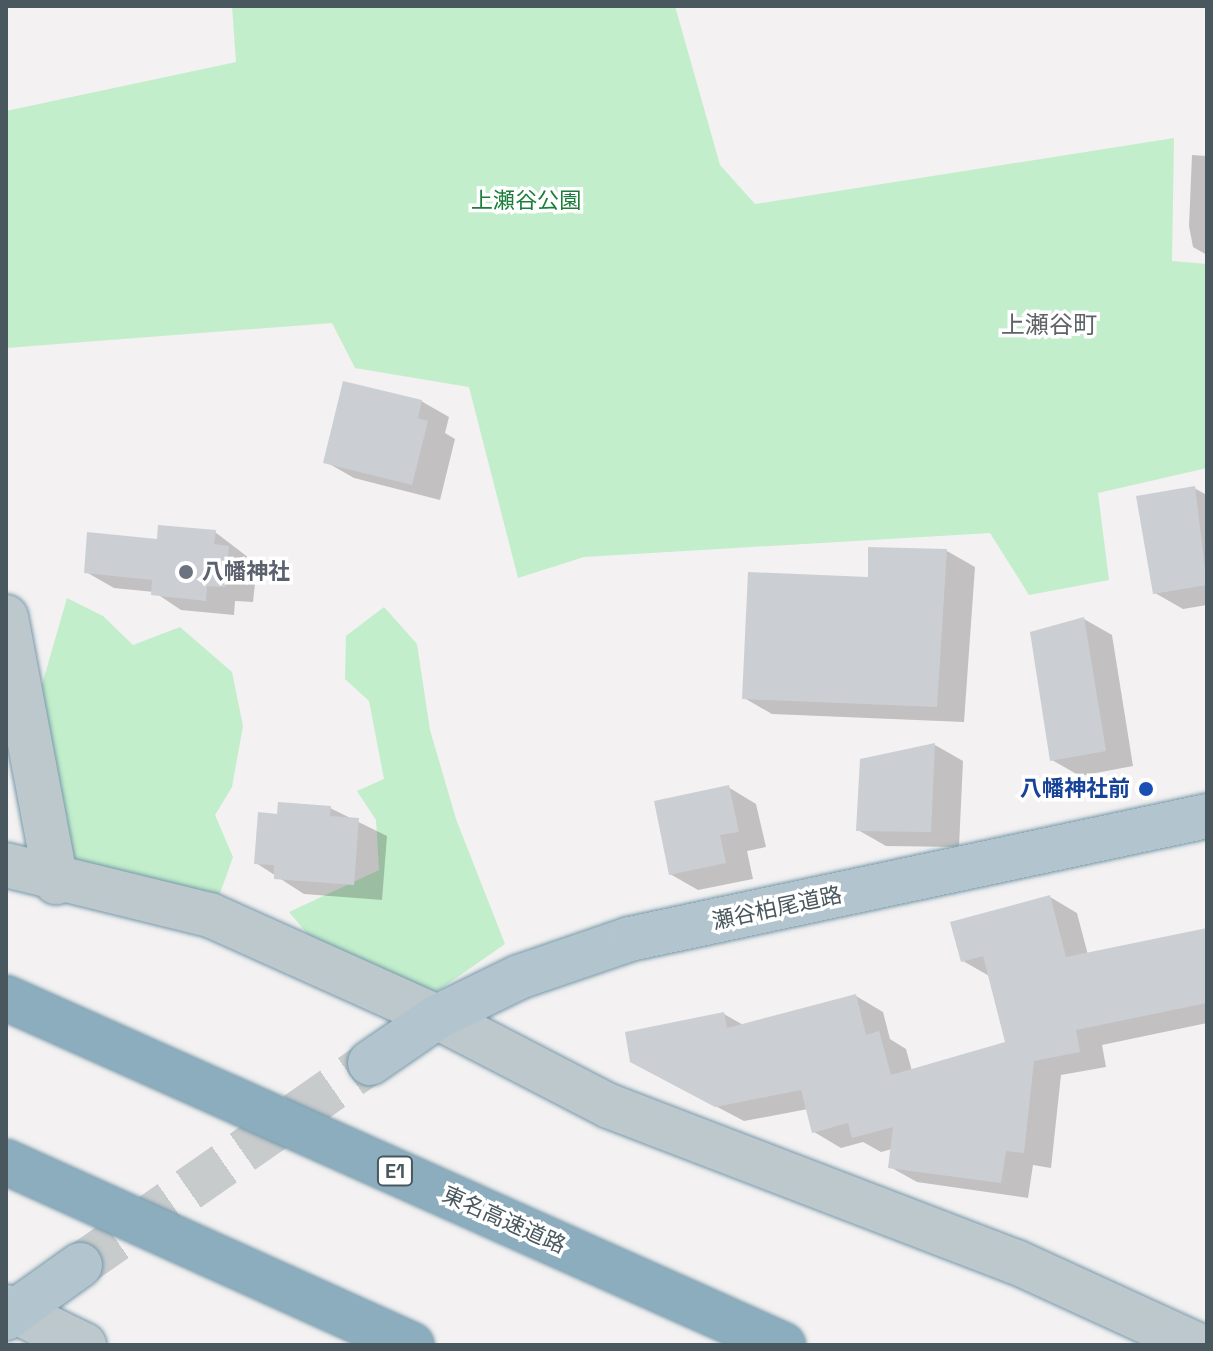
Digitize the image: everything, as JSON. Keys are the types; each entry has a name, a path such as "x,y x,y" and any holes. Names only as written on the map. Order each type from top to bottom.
{"highway":[{"name":"東名高速道路","path":"6,998 783,1345"},
{"path":"6,1162 412,1345"}],"main road":[{"name":"瀬谷柏尾道路","path":"370,1063 437,1017 519,977 630,939 1207,816"},
{"path":"9,1312 80,1265"}],"street":[{"path":"6,617 56,882"},
{"path":"6,865 56,882 210,915 437,1017 609,1106 1002,1256 1197,1345"},
{"path":"9,1312 84,1345"}],"green space":[{"name":"上瀬谷公園","path":"232,6 675,6 720,165 755,204 1174,138 1172,261 1207,264 1207,468 1098,493 1109,580 1029,595 990,533 584,557 518,578 469,387 355,368 332,323 6,348 6,111 236,62"},
{"path":"67,598 103,616 133,645 180,627 232,672 243,726 232,787 215,815 233,857 205,935 69,858 41,688"},
{"path":"384,607 417,644 430,730 456,819 505,944 439,990 367,1005 289,912 379,870 376,820 357,791 384,779 369,701 345,679 346,636"}],"building":[{"path":"343,381 422,400 418,418 428,421 412,485 323,463"},
{"path":"1195,486 1207,585 1153,594 1136,496"},
{"path":"158,525 216,530 214,544 229,546 225,587 207,586 206,601 151,595 152,580 84,573 87,532 157,539"},
{"path":"868,547 947,549 937,707 742,699 748,572 868,577"},
{"path":"1084,617 1106,751 1050,761 1030,632"},
{"path":"935,743 931,832 856,831 860,759"},
{"path":"729,785 739,832 720,835 726,863 669,875 654,801"},
{"path":"278,802 331,806 330,816 359,818 354,885 274,879 274,865 254,864 258,812 277,814"},
{"path":"1050,895 1066,957 1207,928 1207,1003 1076,1030 1080,1052 1034,1061 1024,1153 1006,1151 1001,1183 888,1168 893,1127 852,1138 848,1123 812,1133 801,1090 715,1107 630,1062 625,1032 724,1012 727,1028 856,994 866,1035 879,1031 891,1075 1005,1042 983,956 961,962 950,922"}],"tunnel":[{"path":"80,1265 370,1063"}],"place":[{"name":"八幡神社","path":"186,572"},
{"name":"八幡神社前","path":"1146,789"}],"district":[{"name":"上瀬谷町","path":"1049,325"}]}
